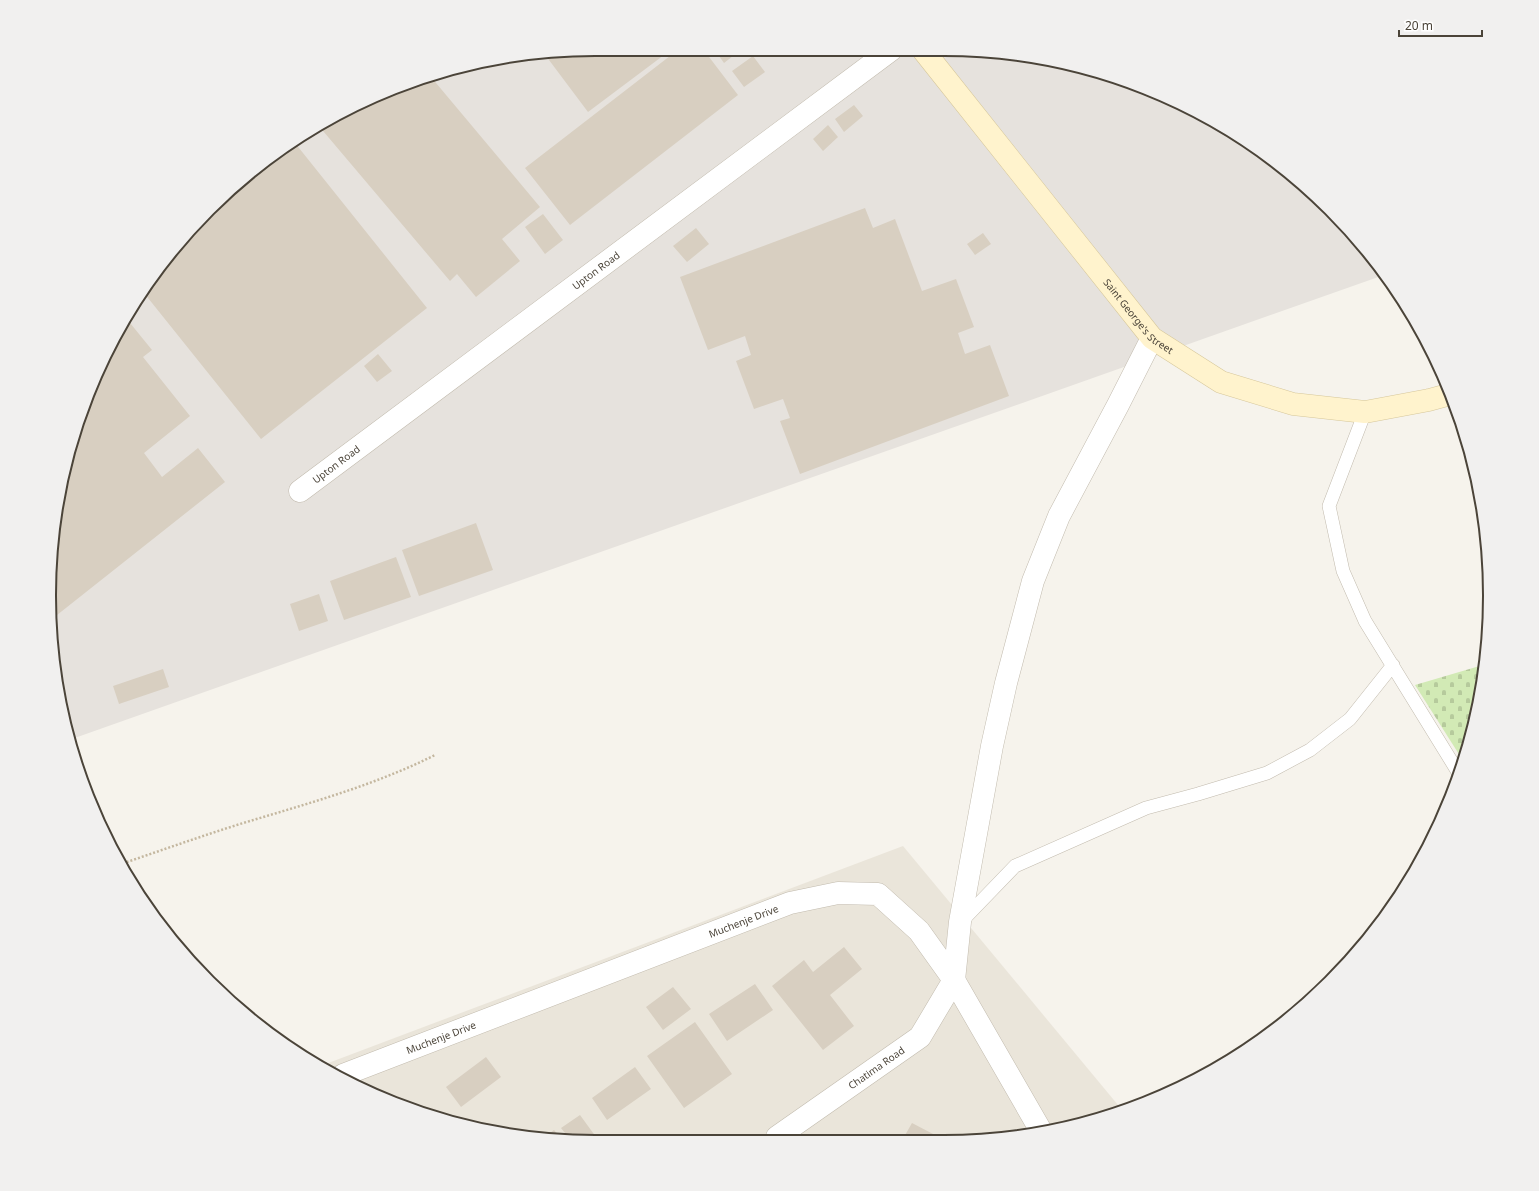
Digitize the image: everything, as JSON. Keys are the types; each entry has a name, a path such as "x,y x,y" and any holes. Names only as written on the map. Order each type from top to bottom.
{"main road":[{"name":"Saint George's Street","path":"929,56 1152,338 1221,382 1293,404 1365,412 1444,396"}],"street":[{"name":"Upton Road","path":"300,491 883,56"},
{"path":"954,980 960,922 992,746 1006,683 1033,581 1059,516 1152,338"},
{"name":"Muchenje Drive","path":"347,1074 790,903 838,893 878,894 919,931 954,980 1038,1127"},
{"name":"Chatima Road","path":"780,1135 920,1037 954,980"}],"lane":[{"path":"1365,412 1329,506 1343,571 1365,621 1455,767"},
{"path":"960,922 1015,866 1146,808 1198,794 1267,772 1310,750 1350,719 1393,665"}],"path":[{"path":"127,862 231,827 331,796 405,769 435,754"}],"shaded area":[{"path":"944,56 979,57 1049,66 1083,74 1150,97 1213,128 1243,147 1272,167 1325,214 1349,240 1379,277 75,738 66,701 57,631 57,560 61,525 66,490 74,456 85,422 97,389 128,326 167,267 190,240 214,214 267,167 326,128 389,97 422,85 456,74 490,66 560,57"},
{"path":"903,846 1118,1105 1083,1117 1049,1125 979,1134 560,1134 490,1125 456,1117 389,1094 327,1064"}],"green space":[{"path":"1478,666 1473,701 1459,754 1415,685"}],"building":[{"path":"596,56 663,56 588,112 548,58"},
{"path":"670,56 708,56 738,95 570,225 525,168"},
{"path":"719,56 733,56 724,63"},
{"path":"753,56 765,72 744,87 732,71"},
{"path":"434,81 540,207 502,239 520,261 476,297 457,274 450,281 322,130 389,97"},
{"path":"854,105 863,116 844,132 835,119"},
{"path":"828,125 838,137 823,151 813,139"},
{"path":"297,146 427,308 261,439 147,296 167,267 214,214 267,167"},
{"path":"865,208 873,228 895,219 922,291 956,279 974,327 958,333 965,354 990,345 1009,396 800,474 780,421 790,418 783,399 754,409 736,361 751,355 745,336 708,350 680,277"},
{"path":"543,214 563,240 545,254 525,227"},
{"path":"696,228 709,244 687,262 673,246"},
{"path":"983,233 991,244 975,255 967,244"},
{"path":"130,323 152,350 143,357 190,416 144,453 162,477 198,448 225,482 57,615 57,560 66,490 74,456 97,389"},
{"path":"378,354 392,371 377,382 364,366"},
{"path":"476,523 493,570 419,596 402,550"},
{"path":"396,557 411,597 344,620 330,581"},
{"path":"319,594 328,621 299,631 290,604"},
{"path":"163,669 169,687 119,704 113,686"},
{"path":"844,947 862,969 830,995 854,1026 823,1050 772,986 804,960 813,972"},
{"path":"755,984 773,1010 727,1041 709,1014"},
{"path":"673,987 691,1009 663,1030 646,1007"},
{"path":"695,1022 732,1074 684,1108 647,1056"},
{"path":"486,1057 501,1077 461,1107 446,1087"},
{"path":"635,1067 651,1089 607,1120 592,1098"},
{"path":"580,1115 595,1135 566,1134 561,1128"},
{"path":"912,1123 935,1135 905,1135"},
{"path":"554,1130 557,1134 550,1133"}]}
